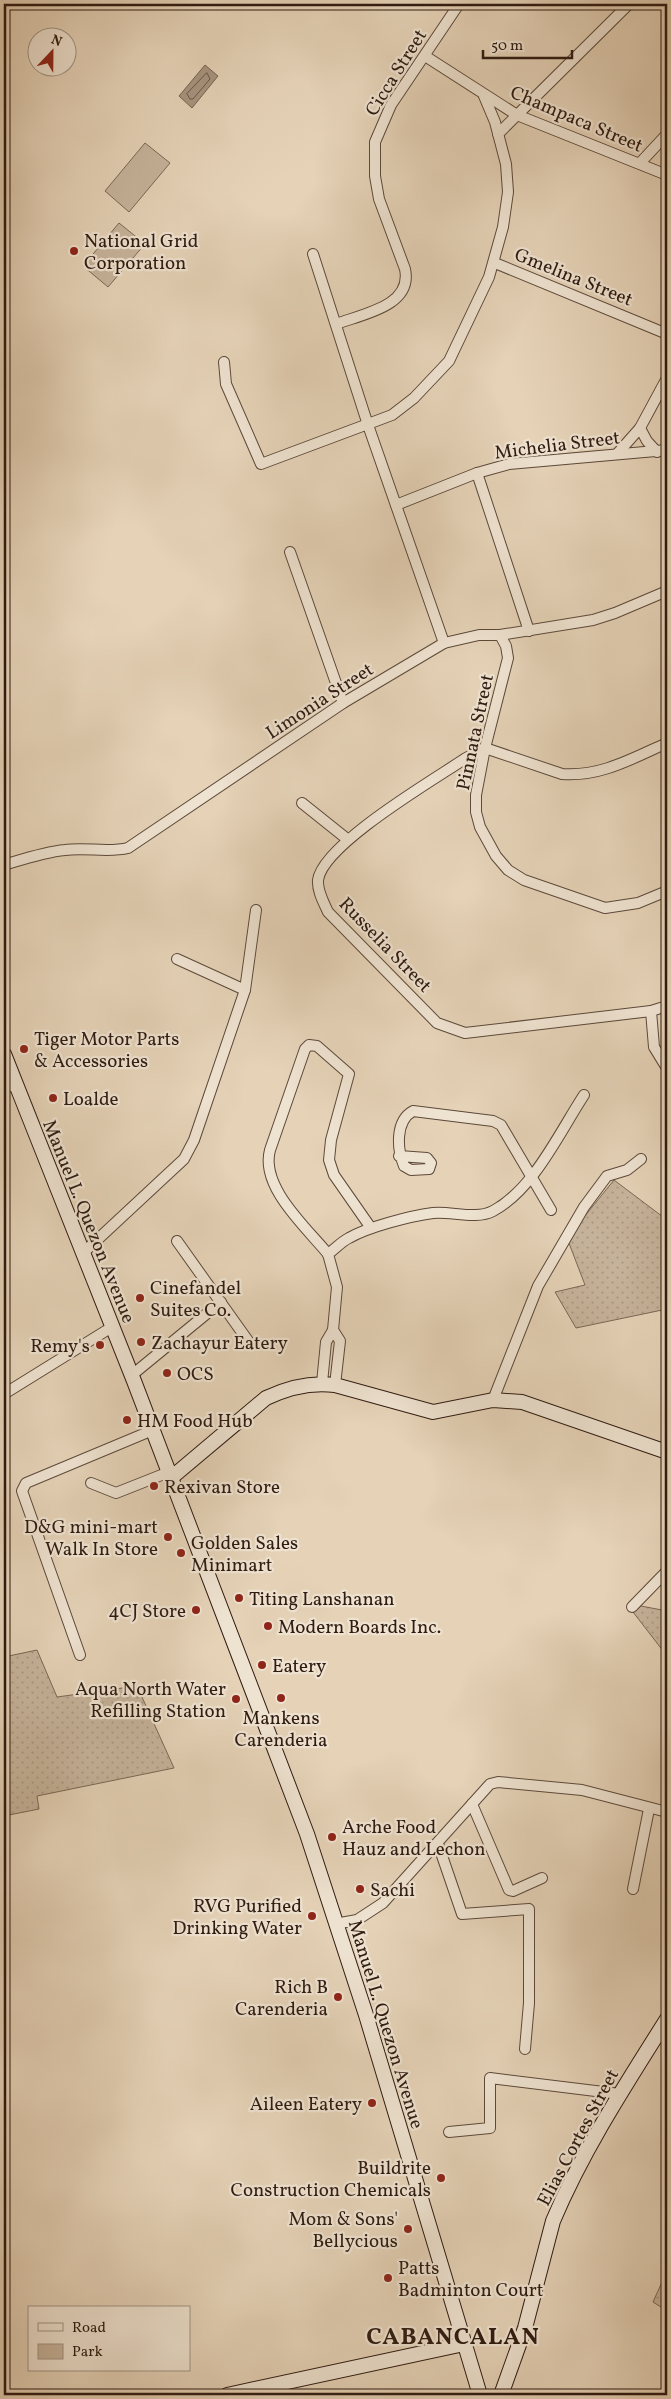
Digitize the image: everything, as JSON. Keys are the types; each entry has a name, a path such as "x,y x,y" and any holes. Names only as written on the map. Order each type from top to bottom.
{"main road":[{"name":"Manuel L. Quezon Avenue","path":"4,1054 10,1086 83,1252 295,1800 377,2052 480,2395"},
{"path":"170,1475 266,1398 280,1392 329,1384 433,1412 493,1400 522,1402 667,1452"},
{"name":"Elias Cortes Street","path":"502,2395 525,2328 553,2221 595,2137 667,2019"},
{"path":"227,2395 464,2344"}],"street":[{"path":"352,4 366,4"},
{"name":"Cicca Street","path":"336,324 393,303 405,287 407,278 405,268 379,199 375,176 375,142 391,105 459,4"},
{"path":"498,134 629,4"},
{"name":"Champaca Street","path":"424,56 484,96 517,115 667,174"},
{"path":"224,362 226,384 261,464 368,425 392,414 414,398 449,361 495,263 508,192 506,164 498,134 484,96"},
{"path":"640,163 667,134"},
{"path":"313,254 368,425 444,644"},
{"name":"Gmelina Street","path":"495,263 667,334"},
{"path":"617,454 640,428 667,378"},
{"path":"640,428 647,441 662,451"},
{"name":"Michelia Street","path":"396,505 477,473 519,463 551,462 662,451"},
{"path":"477,473 529,631"},
{"path":"290,552 343,703"},
{"name":"Limonia Street","path":"4,865 65,850 90,848 120,850 128,848 343,703 444,644 479,635 500,635 593,620 615,613 667,591"},
{"name":"Pinnata Street","path":"500,635 506,646 508,658 485,748 476,795 476,812 480,827 496,856 508,870 524,880 606,908 638,903 667,891"},
{"path":"485,748 562,774 575,775 593,774 609,769 667,743"},
{"name":"Russelia Street","path":"485,748 466,758 347,839 325,862 318,880 321,898 328,912 400,982 438,1023 465,1033 651,1011 667,1006"},
{"path":"302,802 347,839"},
{"path":"83,1252 184,1159 194,1140 245,990 256,910"},
{"path":"177,959 245,990"},
{"path":"651,1011 654,1047 665,1065"},
{"path":"329,1384 326,1342 333,1330 337,1287 328,1254 276,1190 267,1166 270,1150 305,1049 314,1044 347,1071 350,1076 331,1140 329,1160 334,1175 371,1228"},
{"path":"328,1254 347,1238 371,1228 433,1213 472,1214 492,1212 514,1196 531,1179 584,1095"},
{"path":"399,1156 398,1145 402,1120 413,1111 493,1121 501,1125 531,1179 551,1210"},
{"path":"493,1400 538,1286 584,1206 607,1176 627,1170 641,1159"},
{"path":"178,1241 251,1346"},
{"path":"132,1375 221,1302"},
{"path":"4,1394 112,1327"},
{"path":"80,1655 22,1487 26,1483 153,1430"},
{"path":"91,1484 116,1493 170,1475"},
{"path":"632,1607 667,1571"},
{"path":"336,1924 357,1920 373,1911 438,1844 490,1784 498,1782 582,1790 649,1809 667,1812"},
{"path":"472,1804 510,1891 542,1878"},
{"path":"633,1889 649,1809"},
{"path":"438,1844 462,1914 529,1909 525,2049"},
{"path":"449,2132 490,2128 488,2081 490,2078 620,2094"}],"green space":[{"path":"145,143 170,163 129,212 105,191"},
{"path":"119,223 145,244 108,287 83,266"},
{"path":"614,1180 667,1220 667,1309 576,1328 555,1292 585,1285 567,1238"},
{"path":"641,1606 667,1611 667,1656 633,1612"},
{"path":"37,1650 57,1697 137,1686 174,1768 37,1796 39,1809 4,1816 4,1657"},
{"path":"667,2271 667,2311 653,2302"}],"water":[{"path":"205,65 218,76 192,108 179,96"}],"place":[{"name":"National Grid Corporation","path":"74,251"},
{"name":"Tiger Motor Parts & Accessories","path":"24,1049"},
{"name":"Loalde","path":"53,1098"},
{"name":"Cinefandel Suites Co.","path":"140,1298"},
{"name":"Zachayur Eatery","path":"141,1342"},
{"name":"Remy's","path":"100,1345"},
{"name":"OCS","path":"167,1373"},
{"name":"HM Food Hub","path":"127,1420"},
{"name":"Rexivan Store","path":"154,1486"},
{"name":"D&G mini-mart Walk In Store","path":"168,1537"},
{"name":"Golden Sales Minimart","path":"181,1553"},
{"name":"Titing Lanshanan","path":"239,1598"},
{"name":"4CJ Store","path":"196,1610"},
{"name":"Modern Boards Inc.","path":"268,1626"},
{"name":"Eatery","path":"262,1665"},
{"name":"Mankens Carenderia","path":"281,1698"},
{"name":"Aqua North Water Refilling Station","path":"236,1699"},
{"name":"Arche Food Hauz and Lechon","path":"332,1837"},
{"name":"Sachi","path":"360,1889"},
{"name":"RVG Purified Drinking Water","path":"312,1916"},
{"name":"Rich B Carenderia","path":"338,1997"},
{"name":"Aileen Eatery","path":"372,2103"},
{"name":"Buildrite Construction Chemicals","path":"441,2178"},
{"name":"Mom & Sons' Bellycious","path":"408,2229"},
{"name":"Patts Badminton Court","path":"388,2278"}],"district":[{"name":"CABANCALAN","path":"453,2336"}]}
